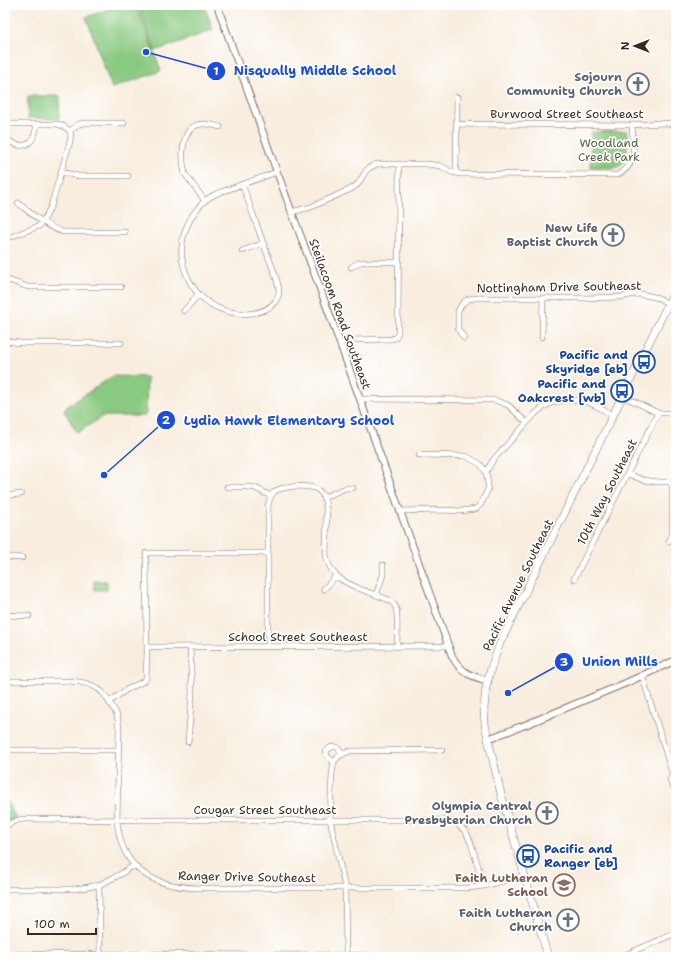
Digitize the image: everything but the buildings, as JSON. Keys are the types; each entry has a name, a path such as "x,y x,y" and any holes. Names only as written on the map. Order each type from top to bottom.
{"main road":[{"name":"Pacific Avenue Southeast","path":"548,957 501,794 485,724 485,696 500,643 676,288"}],"street":[{"name":"Steilacoom Road Southeast","path":"217,5 452,656 456,664 466,673 488,681"},
{"path":"456,173 457,97"},
{"path":"70,131 79,124 84,123 124,123"},
{"path":"5,124 57,124 67,128 70,131 71,136 51,206 46,216 35,228 5,239"},
{"path":"5,134 6,138 10,142 24,145 32,139 35,134 37,124"},
{"path":"205,201 186,177 184,169 184,142 186,135 193,126 206,124 220,127"},
{"name":"Burwood Street Southeast","path":"457,124 676,124"},
{"path":"291,212 316,206 355,187 361,181 366,171 373,166 382,164 427,164 441,166 456,173 617,175 622,173 627,168 632,159 632,125"},
{"path":"340,345 350,340 388,340 396,337 398,333 399,164"},
{"path":"61,172 78,176 128,176"},
{"path":"242,184 279,292 274,303 267,309 249,313 226,311 213,305 199,294 189,282 184,269 181,251 182,241 186,227 192,215 213,195 242,184 277,172"},
{"path":"18,203 42,222 63,232 125,232"},
{"path":"242,251 263,243"},
{"path":"351,267 360,262 398,262"},
{"path":"5,280 28,287 121,287"},
{"path":"184,311 199,294"},
{"name":"Nottingham Drive Southeast","path":"464,338 458,329 457,316 462,304 468,299 621,297 640,294 659,298 668,304"},
{"path":"542,298 542,337"},
{"path":"5,341 21,343 121,343"},
{"path":"623,396 658,413 676,413"},
{"path":"360,399 494,400 508,405 527,423"},
{"path":"486,472 493,460 538,411 546,405 561,400 585,401 613,415"},
{"name":"10th Way Southeast","path":"574,579 658,413"},
{"path":"400,511 461,511 476,509 481,504 488,489 486,472 480,464 466,456 419,455"},
{"path":"628,474 643,480 659,482 670,482 676,479"},
{"path":"668,541 672,536 672,487 670,482"},
{"path":"227,487 255,488 271,496"},
{"path":"268,647 269,500 274,492 282,488 308,487 317,490 324,497 326,506 326,555 329,564 336,576 346,583 391,601 396,608 397,647"},
{"path":"324,497 346,488 352,488"},
{"path":"5,496 21,494"},
{"path":"109,702 126,690 146,679 146,553 268,553"},
{"path":"5,557 22,558"},
{"path":"376,595 383,575 383,565"},
{"path":"324,589 336,576"},
{"path":"5,615 29,616"},
{"name":"School Street Southeast","path":"147,647 448,646"},
{"path":"188,742 192,693 190,647"},
{"path":"488,739 525,725 676,660"},
{"path":"642,675 675,776 670,779 670,781 672,785 676,785"},
{"name":"Ranger Drive Southeast","path":"5,681 82,682 98,689 106,697 117,713 118,720 118,829 123,846 134,865 146,876 156,881 186,888 468,888 484,886 525,875"},
{"path":"334,762 327,755 326,752 328,749 331,747 337,747 341,755"},
{"path":"5,750 118,750"},
{"path":"346,956 345,888 330,819 334,762 341,755 350,751 442,750"},
{"name":"Cougar Street Southeast","path":"5,827 20,819 445,820 456,823 469,836 484,886"},
{"path":"5,889 88,888 99,885 121,874 134,865"},
{"path":"99,885 100,956"},
{"path":"620,957 676,933"},
{"path":"5,954 100,956 375,957"}],"green space":[{"path":"121,5 137,5 161,71 112,88 86,17"},
{"path":"139,5 204,5 213,30 155,51"},
{"path":"28,96 60,96 59,119 28,118"},
{"name":"Woodland Creek Park","path":"627,131 627,151 624,161 621,164 617,167 611,168 591,167 591,132"},
{"path":"113,376 147,378 146,414 144,416 103,416 77,432 64,411 65,408"},
{"path":"94,581 107,581 107,590 94,590"},
{"path":"5,798 16,818 5,823"}],"place":[{"name":"Nisqually Middle School","path":"146,52"},
{"name":"Sojourn Community Church","path":"638,84"},
{"name":"New Life Baptist Church","path":"613,235"},
{"name":"Pacific and Skyridge [eb]","path":"644,362"},
{"name":"Pacific and Oakcrest [wb]","path":"622,391"},
{"name":"Lydia Hawk Elementary School","path":"104,475"},
{"name":"Union Mills","path":"508,693"},
{"name":"Olympia Central Presbyterian Church","path":"547,813"},
{"name":"Pacific and Ranger [eb]","path":"528,856"},
{"name":"Faith Lutheran School","path":"564,885"},
{"name":"Faith Lutheran Church","path":"568,920"}]}
